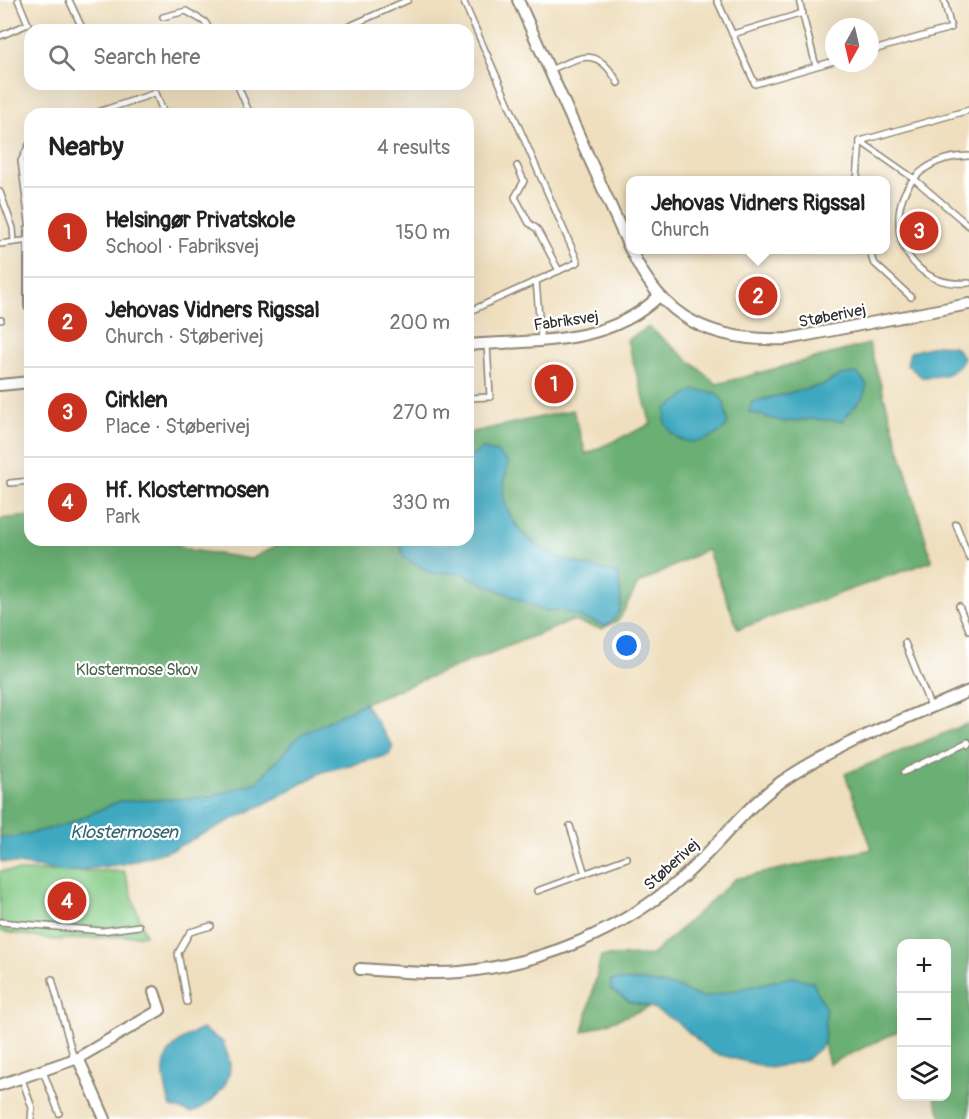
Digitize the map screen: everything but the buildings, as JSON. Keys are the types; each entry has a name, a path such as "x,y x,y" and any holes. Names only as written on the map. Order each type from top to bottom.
{"street":[{"name":"Støberivej","path":"518,0 626,238"},
{"name":"Støberivej","path":"633,254 642,275 658,297 680,314 705,327 732,336 759,340 787,339 969,304"},
{"name":"Fabriksvej","path":"474,345 596,333 631,319 658,297"},
{"path":"0,385 24,383"},
{"name":"Støberivej","path":"360,969 459,972 506,965 559,950 609,929 650,903 683,877 743,815 780,783 827,753 969,691"},
{"path":"0,1085 76,1059 160,1010 154,992"},
{"path":"76,1059 105,1119"}],"lane":[{"path":"18,0 28,24"},
{"path":"69,0 80,24"},
{"path":"354,24 408,0"},
{"path":"463,0 474,24"},
{"path":"717,0 755,84 825,64"},
{"path":"799,0 816,66"},
{"path":"879,48 951,28 945,0"},
{"path":"163,17 186,11 206,24"},
{"path":"733,34 803,13"},
{"path":"474,25 578,262 474,309"},
{"path":"0,36 24,26"},
{"path":"549,71 577,57 595,58 609,66 618,83"},
{"path":"240,90 247,108"},
{"path":"110,108 156,93 162,108"},
{"path":"860,141 967,112"},
{"path":"860,141 913,178 969,226"},
{"path":"857,176 860,141"},
{"path":"24,155 21,161 24,184"},
{"path":"969,156 939,160 913,178 903,194 898,212 899,231 904,249 915,264 930,276 948,282 969,284"},
{"path":"517,166 524,181 515,197 529,223 537,230 559,271"},
{"path":"0,192 13,228 14,242"},
{"path":"0,244 24,241"},
{"path":"871,254 873,262 911,297"},
{"path":"536,281 541,339"},
{"path":"474,398 490,397 487,344"},
{"path":"10,483 24,482"},
{"path":"956,524 969,558"},
{"path":"959,606 969,630"},
{"path":"905,643 931,708"},
{"path":"904,772 968,742 969,745"},
{"path":"570,826 585,874"},
{"path":"537,891 627,858"},
{"path":"0,922 102,931 139,926"},
{"path":"187,1002 178,953 190,932 211,926"},
{"path":"52,979 76,1059"},
{"path":"43,1071 60,1113"},
{"path":"22,1079 32,1108 31,1119"}],"green space":[{"name":"Klostermose Skov","path":"649,327 717,384 869,344 932,561 738,629 707,549 638,584 619,620 602,629 572,621 364,703 300,735 257,782 206,798 120,801 65,825 11,838 0,837 0,519 24,517 24,546 181,546 192,550 251,559 276,546 401,546 404,558 431,573 461,573 544,611 561,610 605,626 618,573 565,559 534,543 522,532 512,518 503,496 508,463 482,449 474,455 474,432 573,410 586,454 651,424 627,340","holes":["841,375 842,421 812,419 784,422 752,402 823,385"]},
{"path":"969,723 969,1119 943,1119 936,1101 951,1101 951,939 897,939 897,1032 829,1064 824,1044 826,1009 792,977 702,998 677,987 643,981 611,980 612,990 630,1002 651,1007 583,1032 601,956 652,955 735,879 872,849 845,774"},
{"path":"0,871 124,871 145,935 54,940 0,931"}],"water":[{"path":"937,345 954,346 964,358 956,369 941,376 922,377 907,365 910,352"},
{"path":"857,373 867,385 863,397 842,421 812,419 784,422 749,412 752,402 823,385 841,375"},
{"path":"694,390 716,393 724,402 728,425 710,438 695,442 680,439 673,434 665,422 666,409"},
{"path":"482,449 497,452 508,463 504,500 512,518 534,544 549,553 582,565 618,573 621,603 620,610 612,621 605,626 561,610 544,611 461,573 431,573 404,558 401,546 474,546 474,455"},
{"name":"Klostermosen","path":"364,703 393,746 389,755 322,772 274,799 171,850 122,864 67,872 0,861 0,837 11,838 65,825 120,801 206,798 257,782 300,735"},
{"path":"792,977 813,982 826,1010 824,1044 806,1060 770,1068 713,1053 677,1022 651,1007 630,1002 611,990 611,980 643,981 677,987 702,998"},
{"path":"202,1029 223,1042 230,1066 226,1082 217,1095 192,1113 171,1107 164,1080 164,1069 170,1051 188,1036"}],"place":[{"name":"Cirklen","path":"919,231"},
{"name":"Jehovas Vidners Rigssal","path":"758,296"},
{"name":"Helsingør Privatskole","path":"554,384"},
{"name":"Hf. Klostermosen","path":"67,901"}]}
